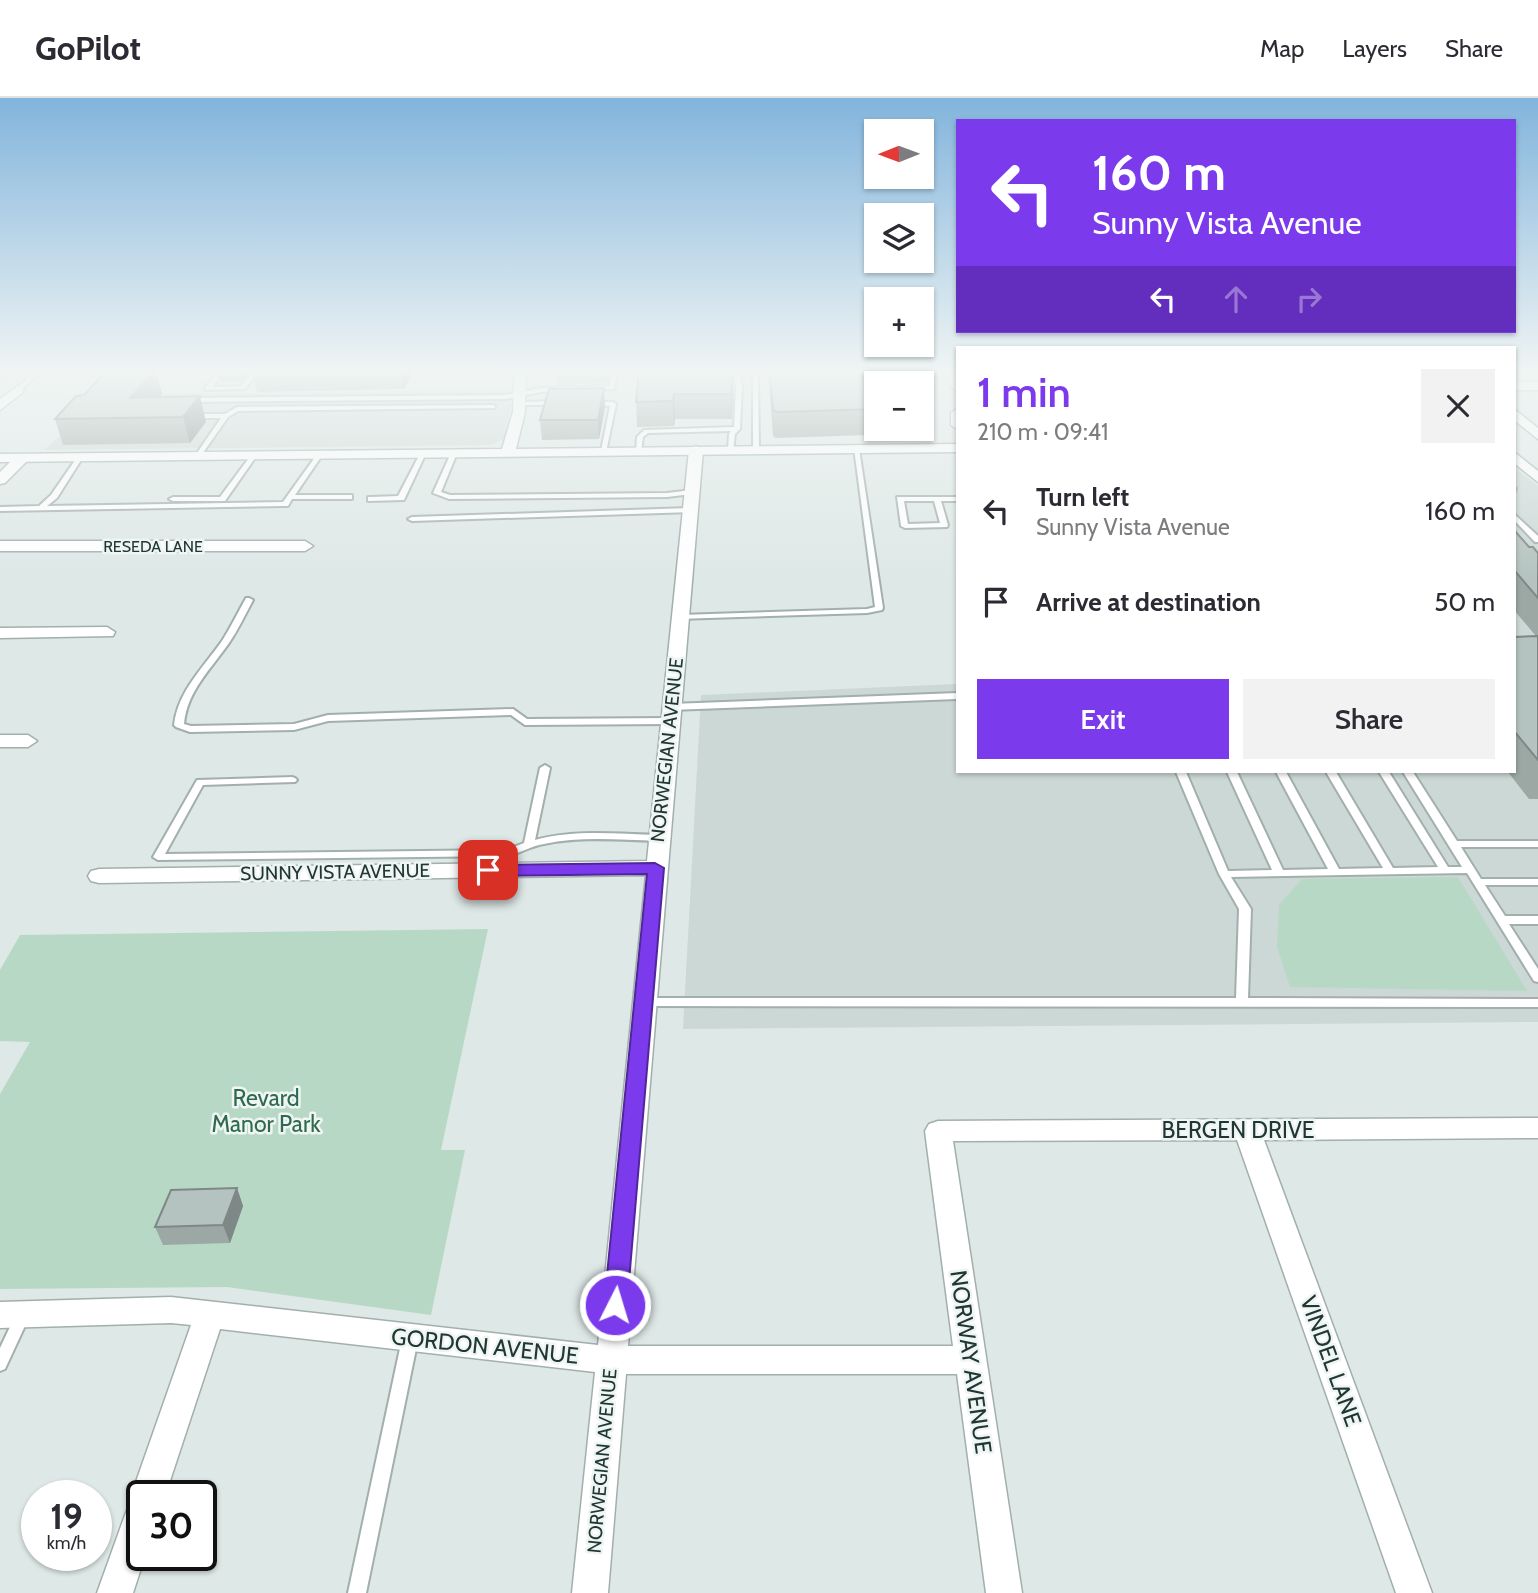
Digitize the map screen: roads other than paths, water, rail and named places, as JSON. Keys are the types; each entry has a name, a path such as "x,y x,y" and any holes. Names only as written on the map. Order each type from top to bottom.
{"street":[{"path":"508,452 511,440"},
{"path":"0,458 956,448"},
{"name":"NORWEGIAN AVENUE","path":"590,1593 655,868 696,450"},
{"path":"1518,451 1538,479"},
{"path":"0,480 22,458"},
{"path":"1516,467 1538,479"},
{"name":"RESEDA LANE","path":"0,546 305,546"},
{"path":"0,633 107,632"},
{"path":"0,741 28,741"},
{"name":"SUNNY VISTA AVENUE","path":"99,876 655,868"},
{"name":"BERGEN DRIVE","path":"938,1131 1538,1128"},
{"name":"VINDEL LANE","path":"1247,1130 1414,1593"},
{"name":"NORWAY AVENUE","path":"938,1131 1004,1593"},
{"name":"GORDON AVENUE","path":"12,1315 171,1310 611,1360 971,1360"},
{"path":"153,1480 210,1315"},
{"path":"115,1593 126,1561"}],"lane":[{"path":"198,456 209,440"},
{"path":"604,451 606,440"},
{"path":"638,451 640,440"},
{"path":"731,450 732,440"},
{"path":"756,440 756,450"},
{"path":"680,617 867,611 879,608 856,449"},
{"path":"371,499 401,498 424,453"},
{"path":"454,453 437,493 485,497 667,495 691,501"},
{"path":"0,509 285,504 320,454"},
{"path":"173,499 222,499 254,455"},
{"path":"41,508 80,457"},
{"path":"291,497 349,497"},
{"path":"937,499 944,525 905,526 900,499 937,499 956,499"},
{"path":"412,519 691,501"},
{"path":"1516,518 1538,540"},
{"path":"249,600 226,642 191,691 179,713 178,726 190,729 294,727 351,717 513,712 525,722 956,696"},
{"path":"529,842 545,768"},
{"path":"1181,773 1224,874 1245,909 1242,1002"},
{"path":"1232,773 1279,873"},
{"path":"1282,773 1335,872"},
{"path":"1332,773 1390,871"},
{"path":"1385,773 1445,870"},
{"path":"1409,773 1501,920 1532,959 1538,978"},
{"path":"292,780 200,782 158,857 508,853 529,842 552,838 658,838"},
{"path":"1453,844 1538,844"},
{"path":"1224,874 1469,870"},
{"path":"1477,882 1538,882"},
{"path":"1501,920 1538,920"},
{"path":"643,1002 1538,1003"},
{"path":"0,1363 12,1315"},
{"path":"357,1593 410,1337"}],"park label":[{"name":"Revard Manor Park","path":"266,1111"}]}
